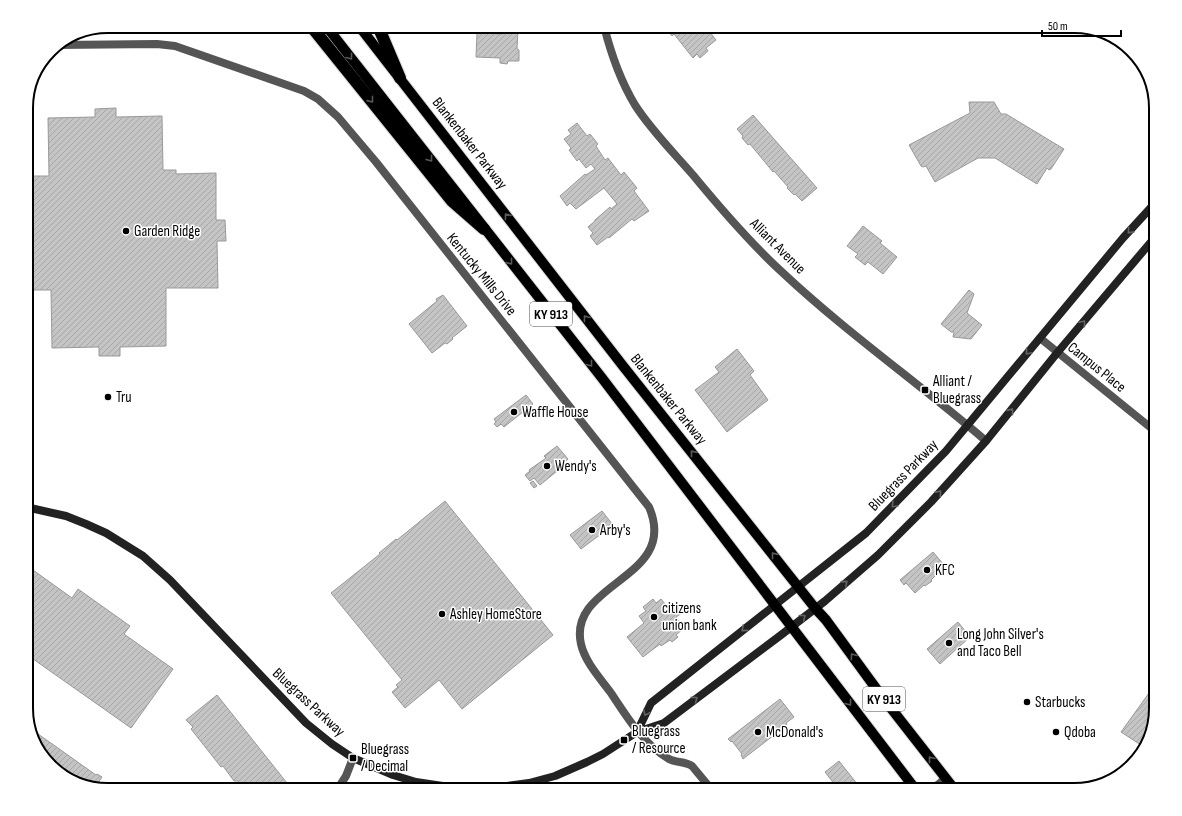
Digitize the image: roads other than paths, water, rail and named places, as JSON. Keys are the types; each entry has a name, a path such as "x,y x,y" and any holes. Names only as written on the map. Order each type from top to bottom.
{"highway":[{"path":"317,33 452,202 484,229"},
{"path":"381,33 400,78"}],"main road":[{"name":"KY 913","path":"331,33 602,378 911,783"},
{"name":"Blankenbaker Parkway","path":"365,33 623,366 826,620 883,698 950,783"}],"street":[{"name":"Alliant Avenue","path":"606,33 614,62 623,84 635,105 648,123 723,211 782,272 817,304 986,441"},
{"name":"Kentucky Mills Drive","path":"67,45 157,44 175,46 304,92 327,106 338,117 376,162 649,507 654,524 652,545 648,554 642,562 594,602 581,622 581,643 587,659 637,732 657,750 670,759 688,763 706,783"},
{"name":"Bluegrass Parkway","path":"637,732 651,703 866,533 921,478 968,425 1149,210"},
{"name":"Bluegrass Parkway","path":"529,783 555,776 597,757 637,732 664,723 792,627 878,555 931,502 986,441 1057,353 1149,244"},
{"name":"Campus Place","path":"1040,338 1149,426"},
{"name":"Bluegrass Parkway","path":"33,509 66,516 86,524 112,537 143,556 170,580 306,723 332,744 353,758 393,775 423,783"},
{"path":"342,783 353,758"},
{"path":"940,783 946,778"}],"place":[{"name":"Garden Ridge","path":"126,231"},
{"name":"Alliant / Bluegrass","path":"925,390"},
{"name":"Tru","path":"108,397"},
{"name":"Waffle House","path":"514,412"},
{"name":"Wendy's","path":"547,466"},
{"name":"Arby's","path":"592,530"},
{"name":"KFC","path":"927,570"},
{"name":"Ashley HomeStore","path":"442,614"},
{"name":"citizens union bank","path":"654,617"},
{"name":"Long John Silver's and Taco Bell","path":"949,643"},
{"name":"Starbucks","path":"1027,702"},
{"name":"McDonald's","path":"758,732"},
{"name":"Qdoba","path":"1056,732"},
{"name":"Bluegrass / Resource","path":"624,740"},
{"name":"Bluegrass / Decimal","path":"353,758"}]}
